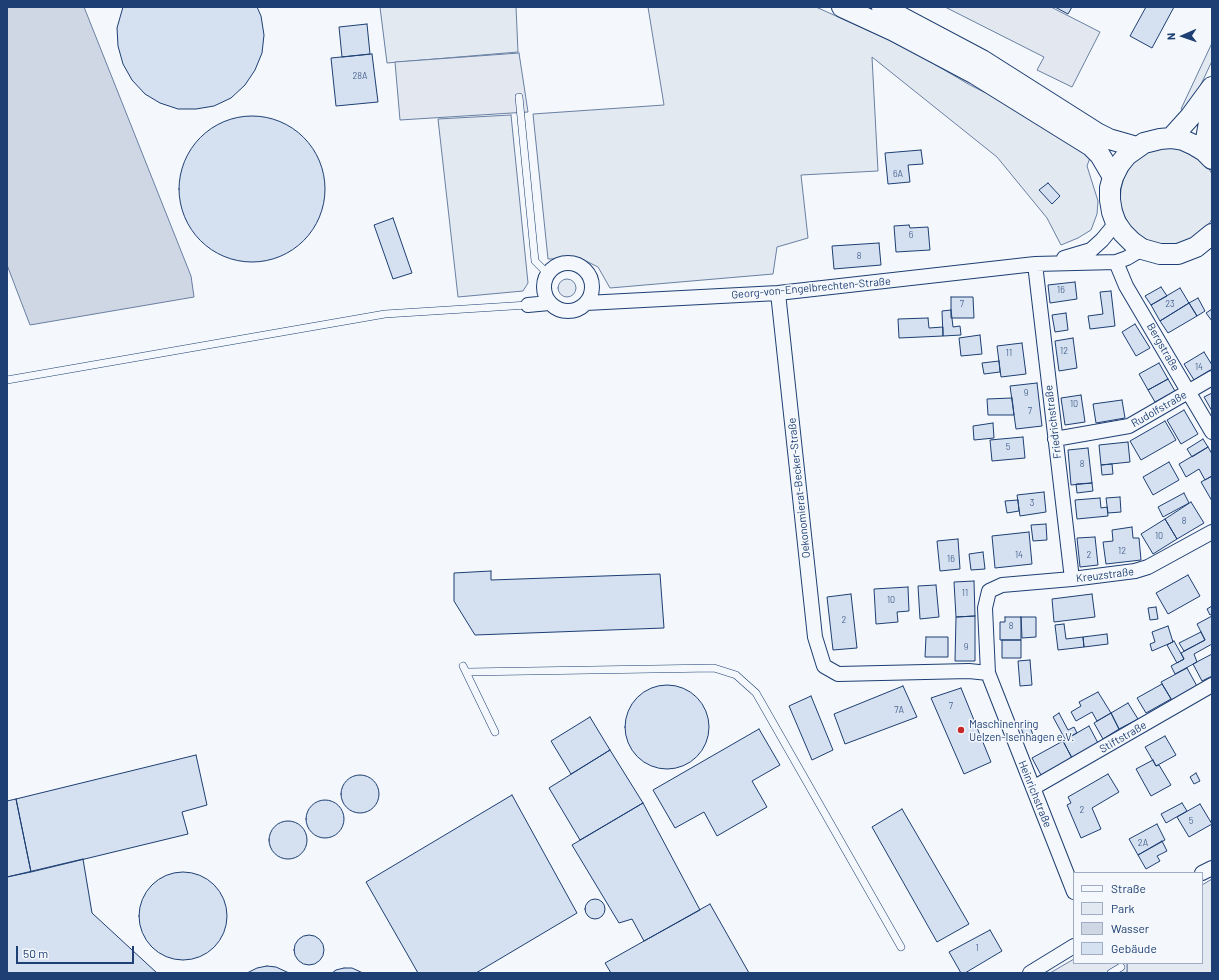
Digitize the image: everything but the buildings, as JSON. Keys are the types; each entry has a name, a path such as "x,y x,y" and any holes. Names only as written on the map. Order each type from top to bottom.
{"main road":[{"path":"842,7 900,20 982,60 1097,133 1109,139 1137,147"},
{"path":"882,7 975,74 1091,146 1100,155 1113,177"},
{"path":"1171,138 1190,117 1212,87"},
{"path":"1208,155 1212,105"},
{"path":"1208,155 1194,145 1183,140 1171,138 1152,140 1137,147 1127,155 1119,165 1113,177 1110,188 1110,200 1116,223 1123,233 1142,249 1160,254 1178,254 1196,248 1212,235"}],"street":[{"name":"Georg-von-Engelbrechten-Straße","path":"1035,264 1076,255 1091,250 1102,240 1116,223"},
{"name":"Georg-von-Engelbrechten-Straße","path":"549,302 560,310 568,312 575,310 586,303 778,293 1035,264 1116,262 1127,258 1142,249"},
{"name":"Bergstraße","path":"1116,262 1126,286 1212,432"},
{"path":"528,305 549,302 544,294 544,280 547,273 558,264 565,263 573,263 580,266 589,275 592,285 591,296 586,303"},
{"name":"Friedrichstraße","path":"1035,264 1072,579"},
{"name":"Oekonomierat-Becker-Straße","path":"778,293 815,637 824,666 838,674 968,671 988,673"},
{"name":"Rudolfstraße","path":"1055,439 1129,426 1212,378"},
{"name":"Kreuzstraße","path":"989,591 1002,585 1072,579 1148,568 1212,532"},
{"name":"Heinrichstraße","path":"989,591 985,608 988,673 1073,889"},
{"name":"Stiftstraße","path":"1033,788 1212,685"},
{"path":"1203,872 1212,868"},
{"path":"1030,973 1073,947"}],"lane":[{"path":"519,97 535,261 547,273"},
{"path":"7,380 385,314 528,305"},
{"path":"495,732 465,669 714,668 736,675 756,693 901,947"},
{"path":"1111,973 1121,968"}],"green space":[{"path":"380,7 516,7 518,52 387,63"},
{"path":"648,7 816,7 907,48 970,85 984,92 996,94 1091,155 1087,166 1098,201 1097,214 1091,230 1078,238 1061,245 1047,218 997,157 872,57 878,171 801,175 808,238 777,247 773,274 610,288 598,267 580,258 548,259 533,114 664,105"},
{"path":"1212,43 1212,61 1188,112 1181,109"},
{"path":"511,115 528,283 523,291 458,297 438,119"},
{"path":"1163,148 1176,148 1188,152 1199,158 1208,167 1212,174 1212,219 1207,227 1198,236 1175,245 1162,245 1150,242 1139,235 1130,226 1124,215 1120,202 1124,177 1131,166 1140,157 1151,151"},
{"path":"563,279 571,279 576,284 574,295 571,297 563,297 558,292 558,284"},
{"path":"1212,879 1212,973 1127,973 1127,964 1203,964 1203,884"}],"shaded area":[{"path":"945,7 1051,7 1100,32 1072,87 1037,70 1044,57"},
{"path":"519,53 528,112 400,120 395,62"},
{"path":"1073,960 1073,964 1127,964 1127,973 1050,973"}],"water":[{"path":"7,7 84,7 191,276 194,297 30,325 7,265"}],"place":[{"name":"Maschinenring Uelzen-Isenhagen e.V.","path":"961,730"}]}
